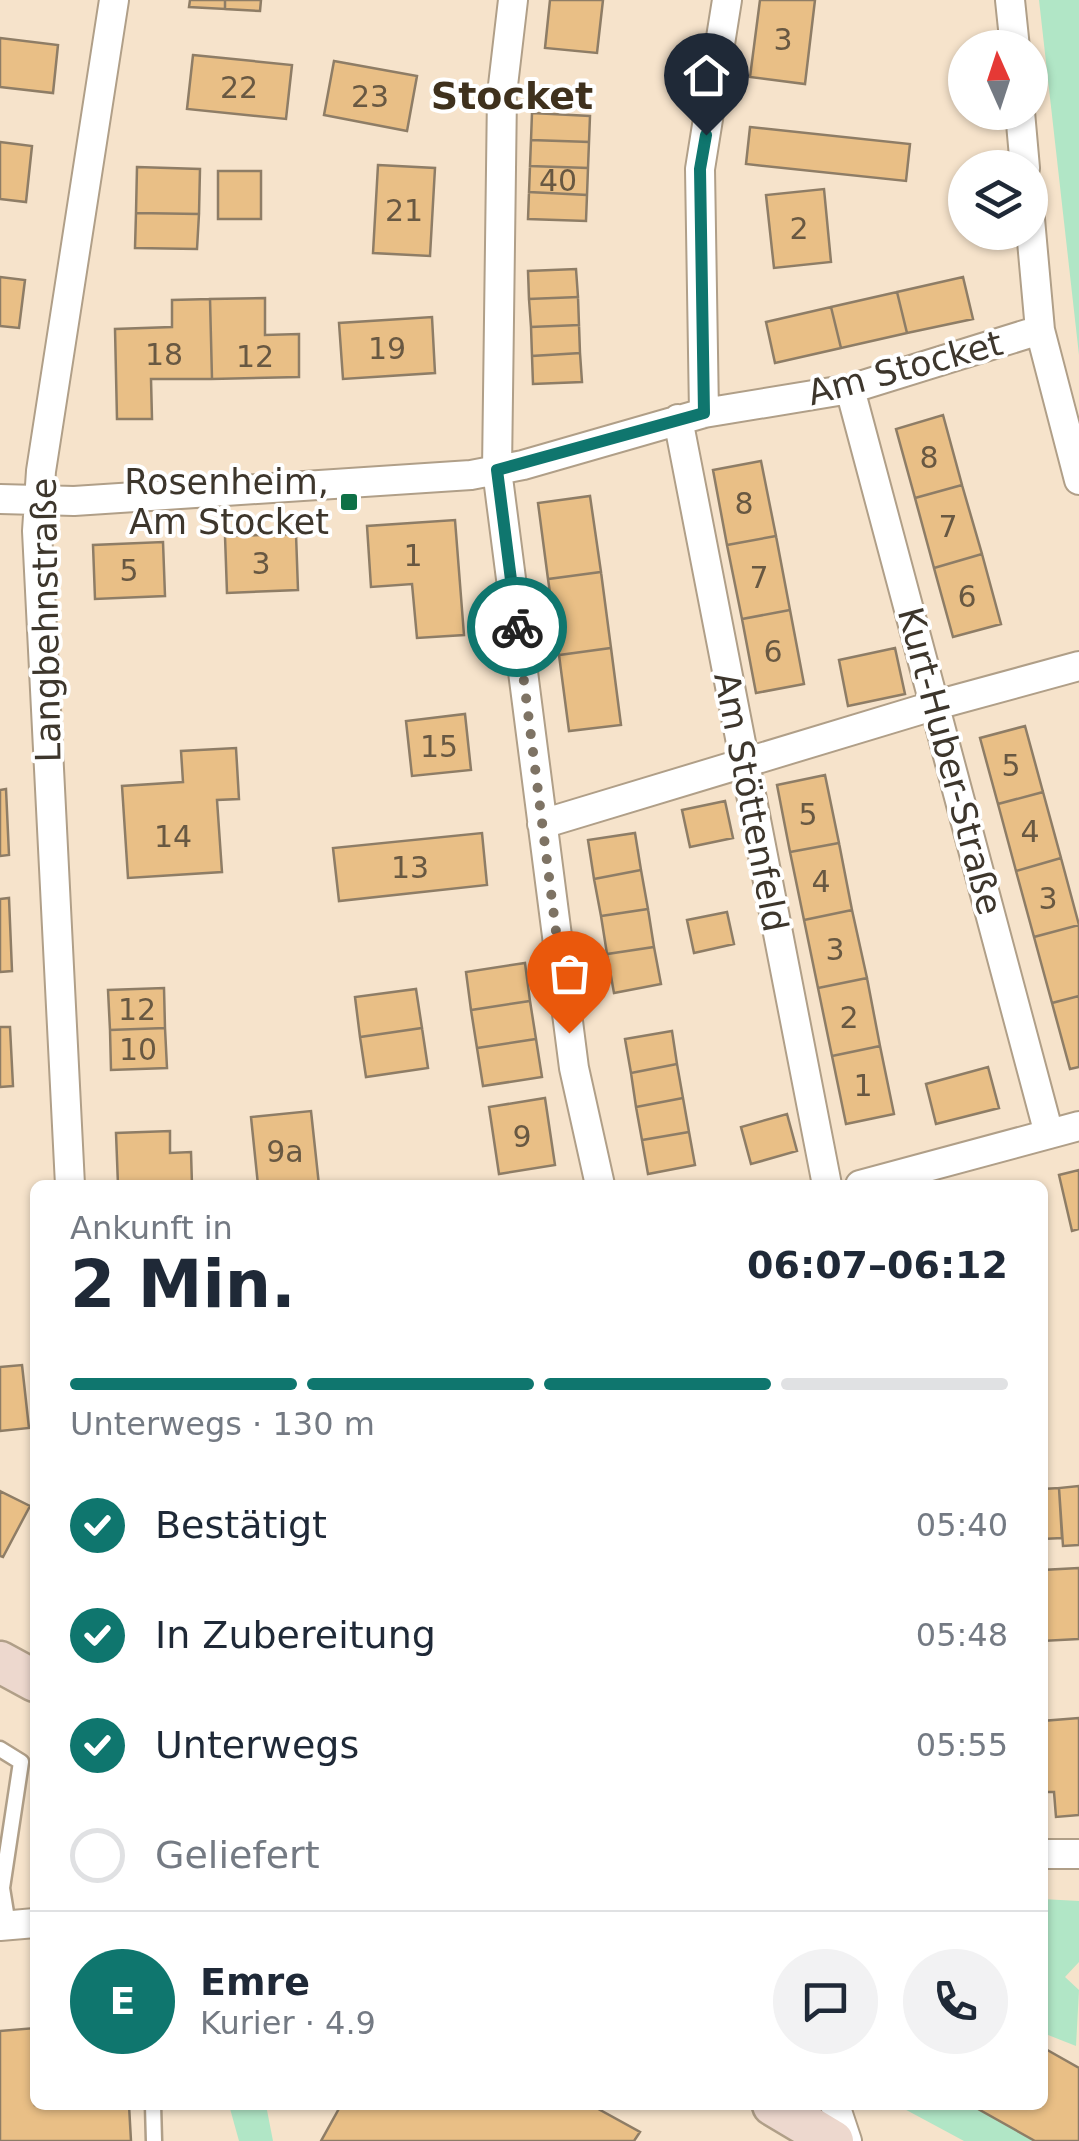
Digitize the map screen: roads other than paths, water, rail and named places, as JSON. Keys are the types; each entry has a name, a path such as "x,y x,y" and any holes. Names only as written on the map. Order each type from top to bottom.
{"main road":[{"path":"0,1662 30,1678"},
{"path":"781,2110 832,2141"}],"street":[{"name":"Langbehnstraße","path":"70,1180 38,531 40,471 114,0"},
{"path":"512,0 502,94 497,470 574,1068 599,1180"},
{"name":"Am Stöttenfeld","path":"727,0 700,169 691,416 742,763 826,1180"},
{"path":"1010,0 1013,30"},
{"path":"1033,250 1040,330 1079,480"},
{"name":"Am Stocket","path":"0,500 348,484 497,470 691,416 850,389 1040,330"},
{"name":"Kurt-Huber-Straße","path":"850,389 1049,1134"},
{"path":"542,824 1079,666"},
{"path":"879,1180 1079,1126"},
{"path":"1048,1854 1079,1854"},
{"path":"837,2110 847,2141"}],"lane":[{"path":"0,1749 21,1762 2,1888 14,1924"},
{"path":"152,2110 154,2141"}],"place":[{"name":"Rosenheim, Am Stocket","path":"349,502"}],"district":[{"name":"Stocket","path":"512,96"}]}
